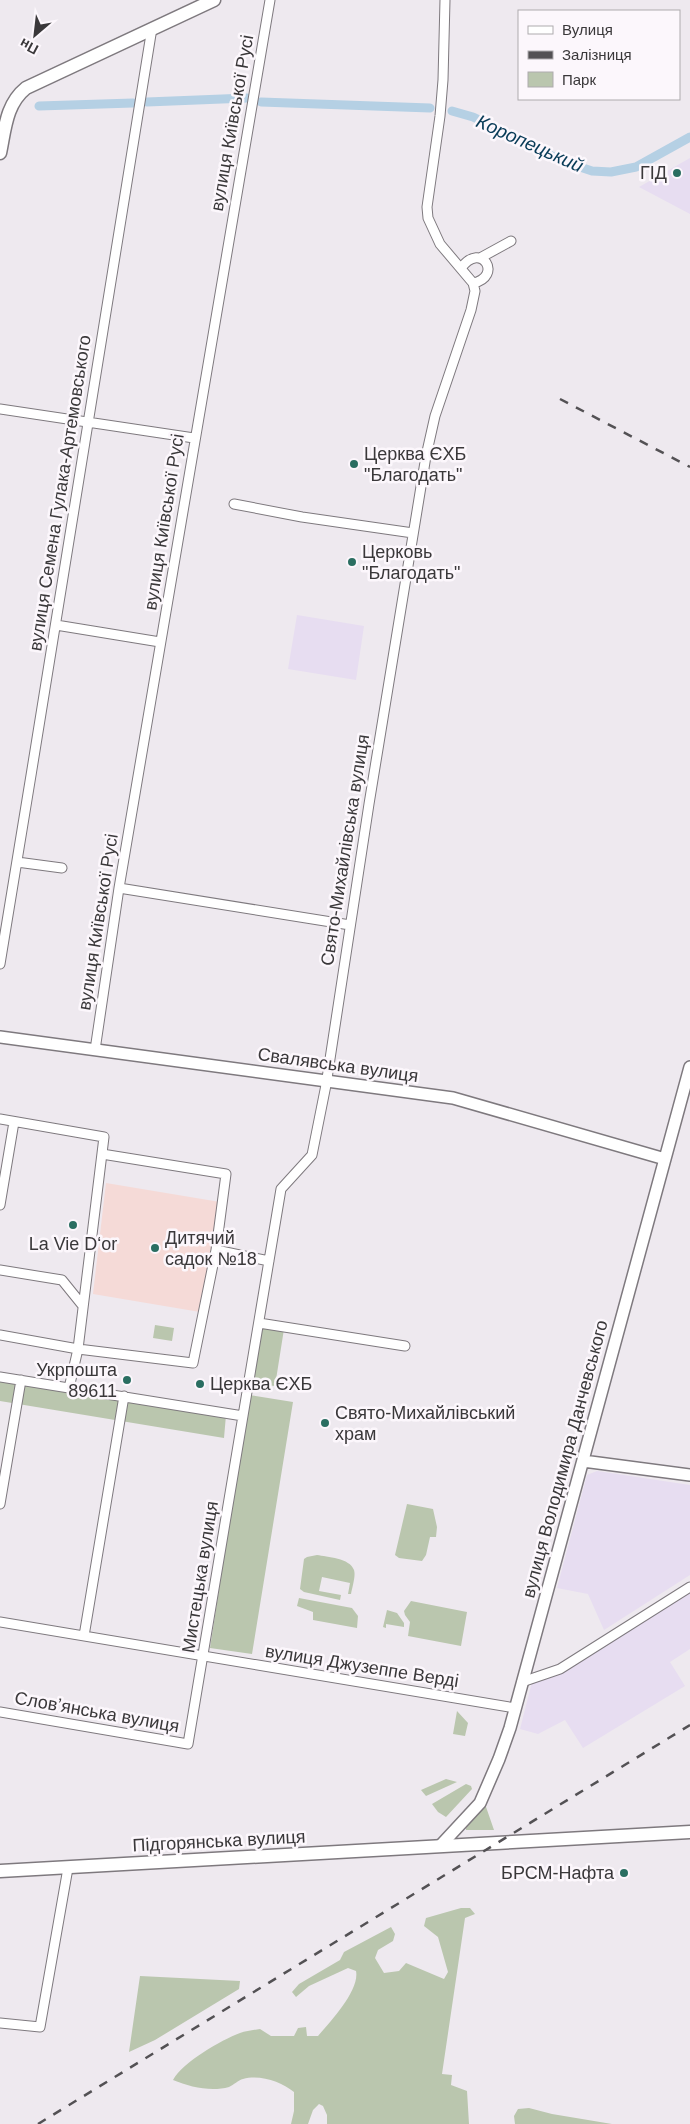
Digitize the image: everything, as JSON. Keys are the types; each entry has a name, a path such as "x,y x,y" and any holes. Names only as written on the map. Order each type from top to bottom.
{"main road":[{"path":"0,154 9,109 19,94 26,88 214,0"},
{"name":"Підгорянська вулиця","path":"0,1870 68,1868 690,1832"}],"street":[{"name":"вулиця Київської Русі","path":"95,1050 119,888 194,438 270,0"},
{"path":"445,0 442,89 428,218 440,244 473,283 482,281 487,276 488,269 483,260"},
{"name":"вулиця Семена Гулака-Артемовського","path":"0,964 56,625 86,422 152,28"},
{"path":"483,260 497,247 511,241"},
{"path":"461,268 469,258 483,260"},
{"name":"Свято-Михайлівська вулиця","path":"243,1416 281,1189 312,1155 326,1081 430,434 449,370 471,310 475,291 473,283"},
{"path":"0,409 194,438"},
{"path":"234,504 302,517 413,533"},
{"path":"56,625 160,642"},
{"path":"17,862 62,868"},
{"path":"119,888 350,925"},
{"name":"Свалявська вулиця","path":"0,1037 453,1098 665,1159"},
{"name":"вулиця Володимира Данчевського","path":"441,1845 480,1802 499,1759 515,1708 690,1067"},
{"path":"0,1119 104,1138 78,1349 69,1388"},
{"path":"0,1205 14,1122"},
{"path":"0,1336 78,1349 193,1364 216,1250 226,1174 102,1154"},
{"path":"216,1250 269,1261"},
{"path":"0,1270 62,1280 83,1306"},
{"path":"259,1323 405,1346"},
{"path":"0,1377 243,1416"},
{"path":"0,1504 21,1380"},
{"path":"84,1636 124,1396"},
{"name":"Мистецька вулиця","path":"188,1744 243,1416"},
{"path":"583,1461 690,1475"},
{"path":"522,1682 560,1669 690,1587"},
{"name":"вулиця Джузеппе Верді","path":"0,1622 515,1708"},
{"name":"Словʼянська вулиця","path":"0,1712 188,1744"},
{"path":"0,2023 40,2027 68,1868"}],"shaded area":[{"name":"ГІД","path":"690,158 690,214 639,187"},
{"path":"297,615 364,626 356,680 288,669"},
{"name":"Дитячий садок №18","path":"106,1183 220,1202 200,1312 93,1294"},
{"path":"597,1471 690,1485 690,1575 604,1630 588,1594 557,1588 587,1475"},
{"path":"690,1590 690,1649 670,1662 685,1686 583,1748 565,1720 538,1734 520,1729 532,1682"}],"green space":[{"path":"155,1325 174,1328 172,1341 153,1338"},
{"path":"260,1325 284,1329 275,1386 251,1383"},
{"path":"0,1379 226,1415 224,1438 0,1401"},
{"path":"249,1395 293,1402 252,1654 210,1648"},
{"path":"407,1504 433,1509 437,1527 436,1537 430,1537 426,1555 422,1561 399,1558 395,1555"},
{"path":"317,1555 338,1559 352,1566 355,1575 351,1594 348,1594 350,1583 322,1577 319,1591 341,1595 340,1600 304,1592 300,1589 304,1559"},
{"path":"299,1598 352,1608 358,1616 357,1628 313,1620 313,1612 297,1606"},
{"path":"411,1601 467,1612 461,1646 408,1636 410,1622 404,1611"},
{"path":"387,1610 397,1613 404,1623 404,1627 386,1624 386,1628 383,1627"},
{"path":"457,1711 468,1723 465,1736 453,1734"},
{"path":"446,1779 457,1782 426,1796 421,1790"},
{"path":"466,1784 471,1786 472,1789 446,1817 438,1812 432,1804"},
{"path":"485,1804 494,1830 466,1830 466,1828"},
{"path":"461,1908 470,1908 475,1914 465,1918 442,2074 452,2075 451,2085 467,2091 469,2124 327,2124 327,2115 323,2106 319,2104 313,2110 308,2124 291,2124 294,2111 294,2092 277,2082 263,2078 250,2078 241,2080 229,2087 208,2089 193,2087 173,2080 185,2066 203,2052 242,2032 260,2029 271,2036 294,2036 298,2028 306,2027 307,2036 318,2036 349,1996 356,1979 356,1971 348,1968 309,1986 296,1997 292,1992 299,1984 340,1960 344,1952 391,1927 395,1934 393,1941 378,1950 375,1958 384,1973 399,1971 406,1963 444,1979 448,1972 438,1937 424,1926 426,1918"},
{"path":"140,1976 240,1981 239,1989 155,2040 129,2052"},
{"path":"529,2108 552,2114 612,2124 515,2124 514,2116 518,2109"}],"waterway":[{"name":"Коропецький","path":"147,102 247,98"},
{"name":"Коропецький","path":"261,102 430,108"},
{"name":"Коропецький","path":"39,106 133,103"},
{"name":"Коропецький","path":"452,111 473,117 562,161 592,171 611,172 636,167 690,137"}],"railway":[{"path":"560,399 690,467"},
{"path":"38,2124 690,1725"}],"place":[{"name":"ГІД","path":"677,173"},
{"name":"Церква ЄХБ \"Благодать\"","path":"354,464"},
{"name":"Церковь \"Благодать\"","path":"352,562"},
{"name":"La Vie D‘or","path":"73,1225"},
{"name":"Дитячий садок №18","path":"155,1248"},
{"name":"Укрпошта 89611","path":"127,1380"},
{"name":"Церква ЄХБ","path":"200,1384"},
{"name":"Свято-Михайлівський храм","path":"325,1423"},
{"name":"БРСМ-Нафта","path":"624,1873"}]}
